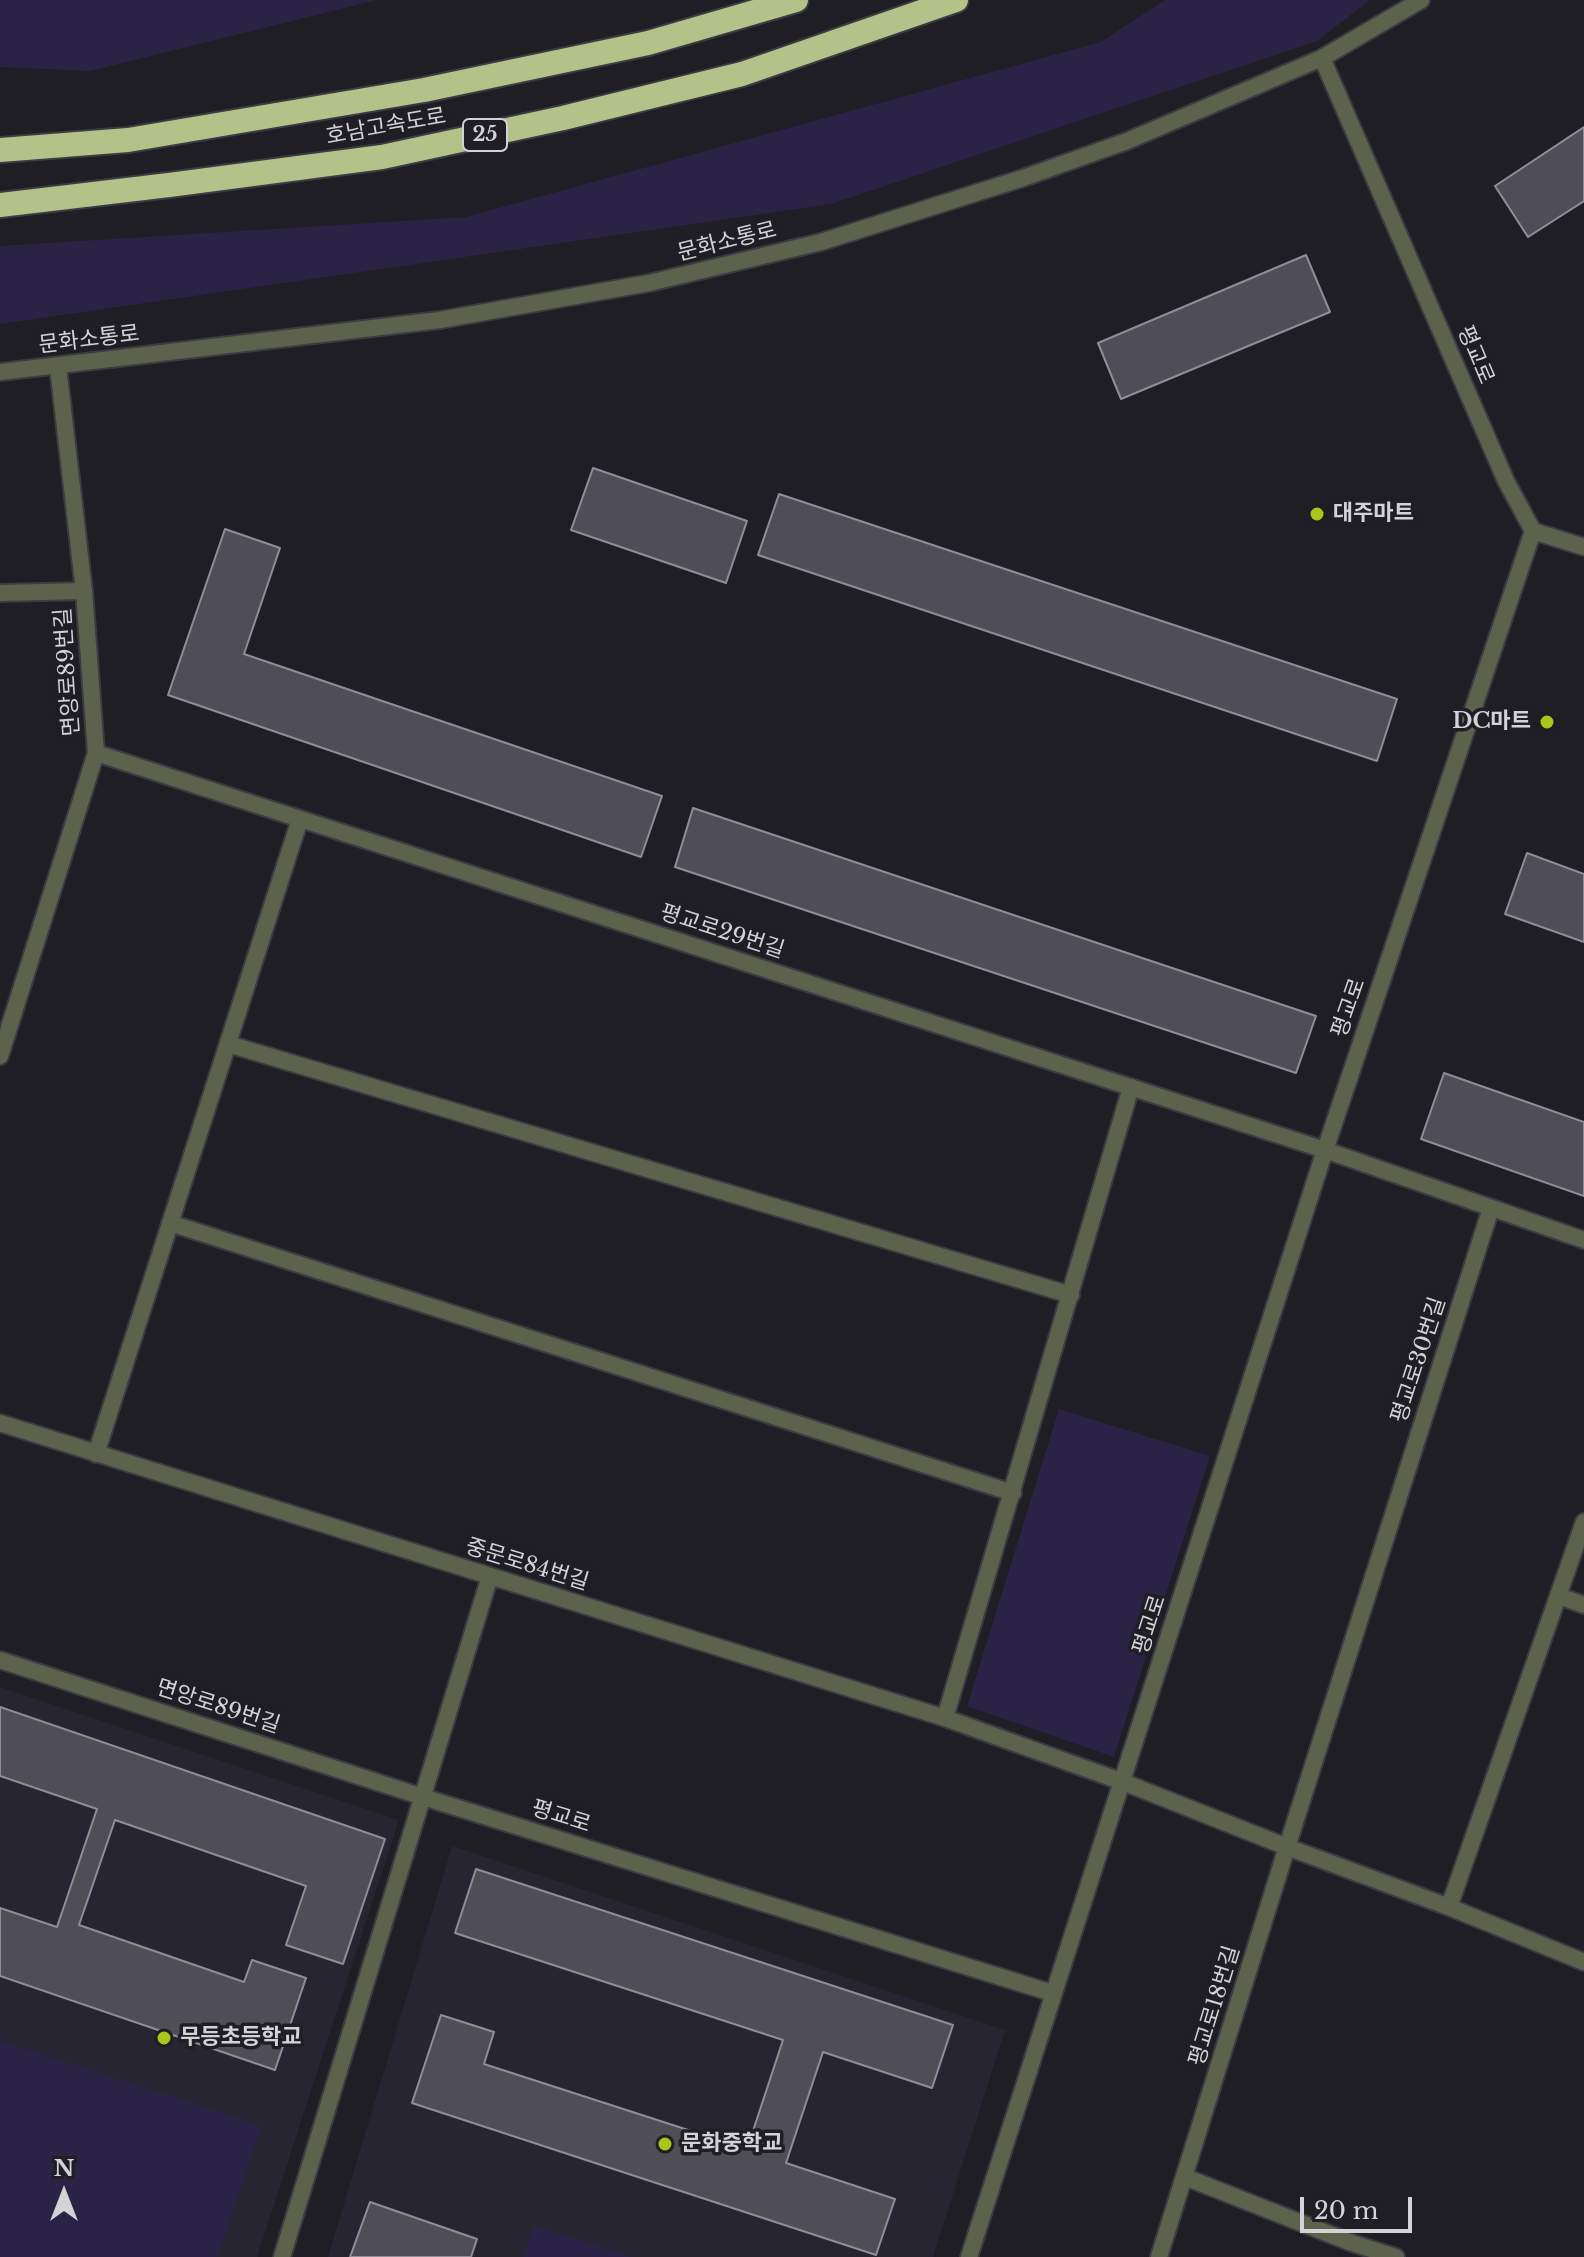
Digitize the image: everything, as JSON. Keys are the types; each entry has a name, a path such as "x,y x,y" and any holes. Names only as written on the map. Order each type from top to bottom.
{"highway":[{"name":"호남고속도로","path":"0,150 128,140 424,90 648,43 796,0"},
{"name":"호남고속도로","path":"0,205 382,157 563,118 742,74 956,0"}],"street":[{"name":"문화소통로","path":"0,372 455,318 649,283 821,242 1023,178 1127,141 1322,58 1421,0"},
{"name":"평교로","path":"969,2257 1325,1150 1533,531 1506,481 1322,58"},
{"name":"면앙로89번길","path":"0,1056 96,753 84,591 58,367"},
{"path":"1533,531 1584,547"},
{"path":"0,593 84,591"},
{"name":"평교로29번길","path":"96,753 1325,1150"},
{"path":"96,1454 300,819"},
{"path":"228,1044 1071,1295"},
{"path":"945,1718 1131,1087"},
{"path":"1325,1150 1584,1240"},
{"name":"평교로30번길","path":"1390,1525 1491,1208"},
{"path":"170,1223 1013,1493"},
{"name":"중문로84번길","path":"0,1423 945,1718 1123,1782"},
{"path":"1449,1907 1584,1522"},
{"name":"평교로18번길","path":"1159,2257 1390,1525"},
{"path":"282,2257 490,1576"},
{"path":"1559,1596 1584,1605"},
{"name":"면앙로89번길","path":"0,1660 423,1797"},
{"path":"1123,1782 1584,1962"},
{"name":"평교로","path":"423,1797 1052,1993"},
{"path":"1185,2177 1350,2250 1396,2257"}],"shaded area":[{"path":"0,0 377,0 90,71 0,67"},
{"path":"1165,0 1370,0 1317,41 831,204 0,324 0,246 466,217 1101,42"},
{"path":"1059,1409 1210,1456 1114,1757 967,1706"},
{"name":"무등초등학교","path":"0,1687 399,1820 257,2257 0,2257"},
{"name":"문화중학교","path":"452,1846 1005,2030 933,2257 328,2257"},
{"path":"0,2040 261,2126 217,2257 0,2257"},
{"path":"534,2226 633,2257 524,2257"}],"building":[{"path":"1584,127 1584,201 1528,237 1495,186"},
{"path":"1306,255 1330,312 1121,399 1098,343"},
{"path":"593,468 747,521 726,583 571,530"},
{"path":"779,494 1397,699 1377,761 758,555"},
{"path":"225,529 280,548 244,654 662,796 641,857 168,695"},
{"path":"693,808 1316,1016 1296,1073 675,867"},
{"path":"1527,853 1584,874 1584,942 1505,914"},
{"path":"1444,1073 1584,1122 1584,1196 1421,1139"},
{"path":"0,1707 385,1839 343,1964 286,1945 306,1886 115,1820 79,1925 244,1982 252,1960 306,1978 275,2070 0,1976 0,1908 57,1927 97,1809 0,1776"},
{"path":"476,1869 953,2025 932,2088 823,2052 786,2163 895,2199 876,2255 412,2103 441,2015 494,2032 484,2064 747,2149 783,2040 455,1933"},
{"path":"370,2202 477,2239 471,2257 350,2257"}],"place":[{"name":"대주마트","path":"1317,514"},
{"name":"DC마트","path":"1547,722"},
{"name":"무등초등학교","path":"164,2038"},
{"name":"문화중학교","path":"665,2144"}]}
